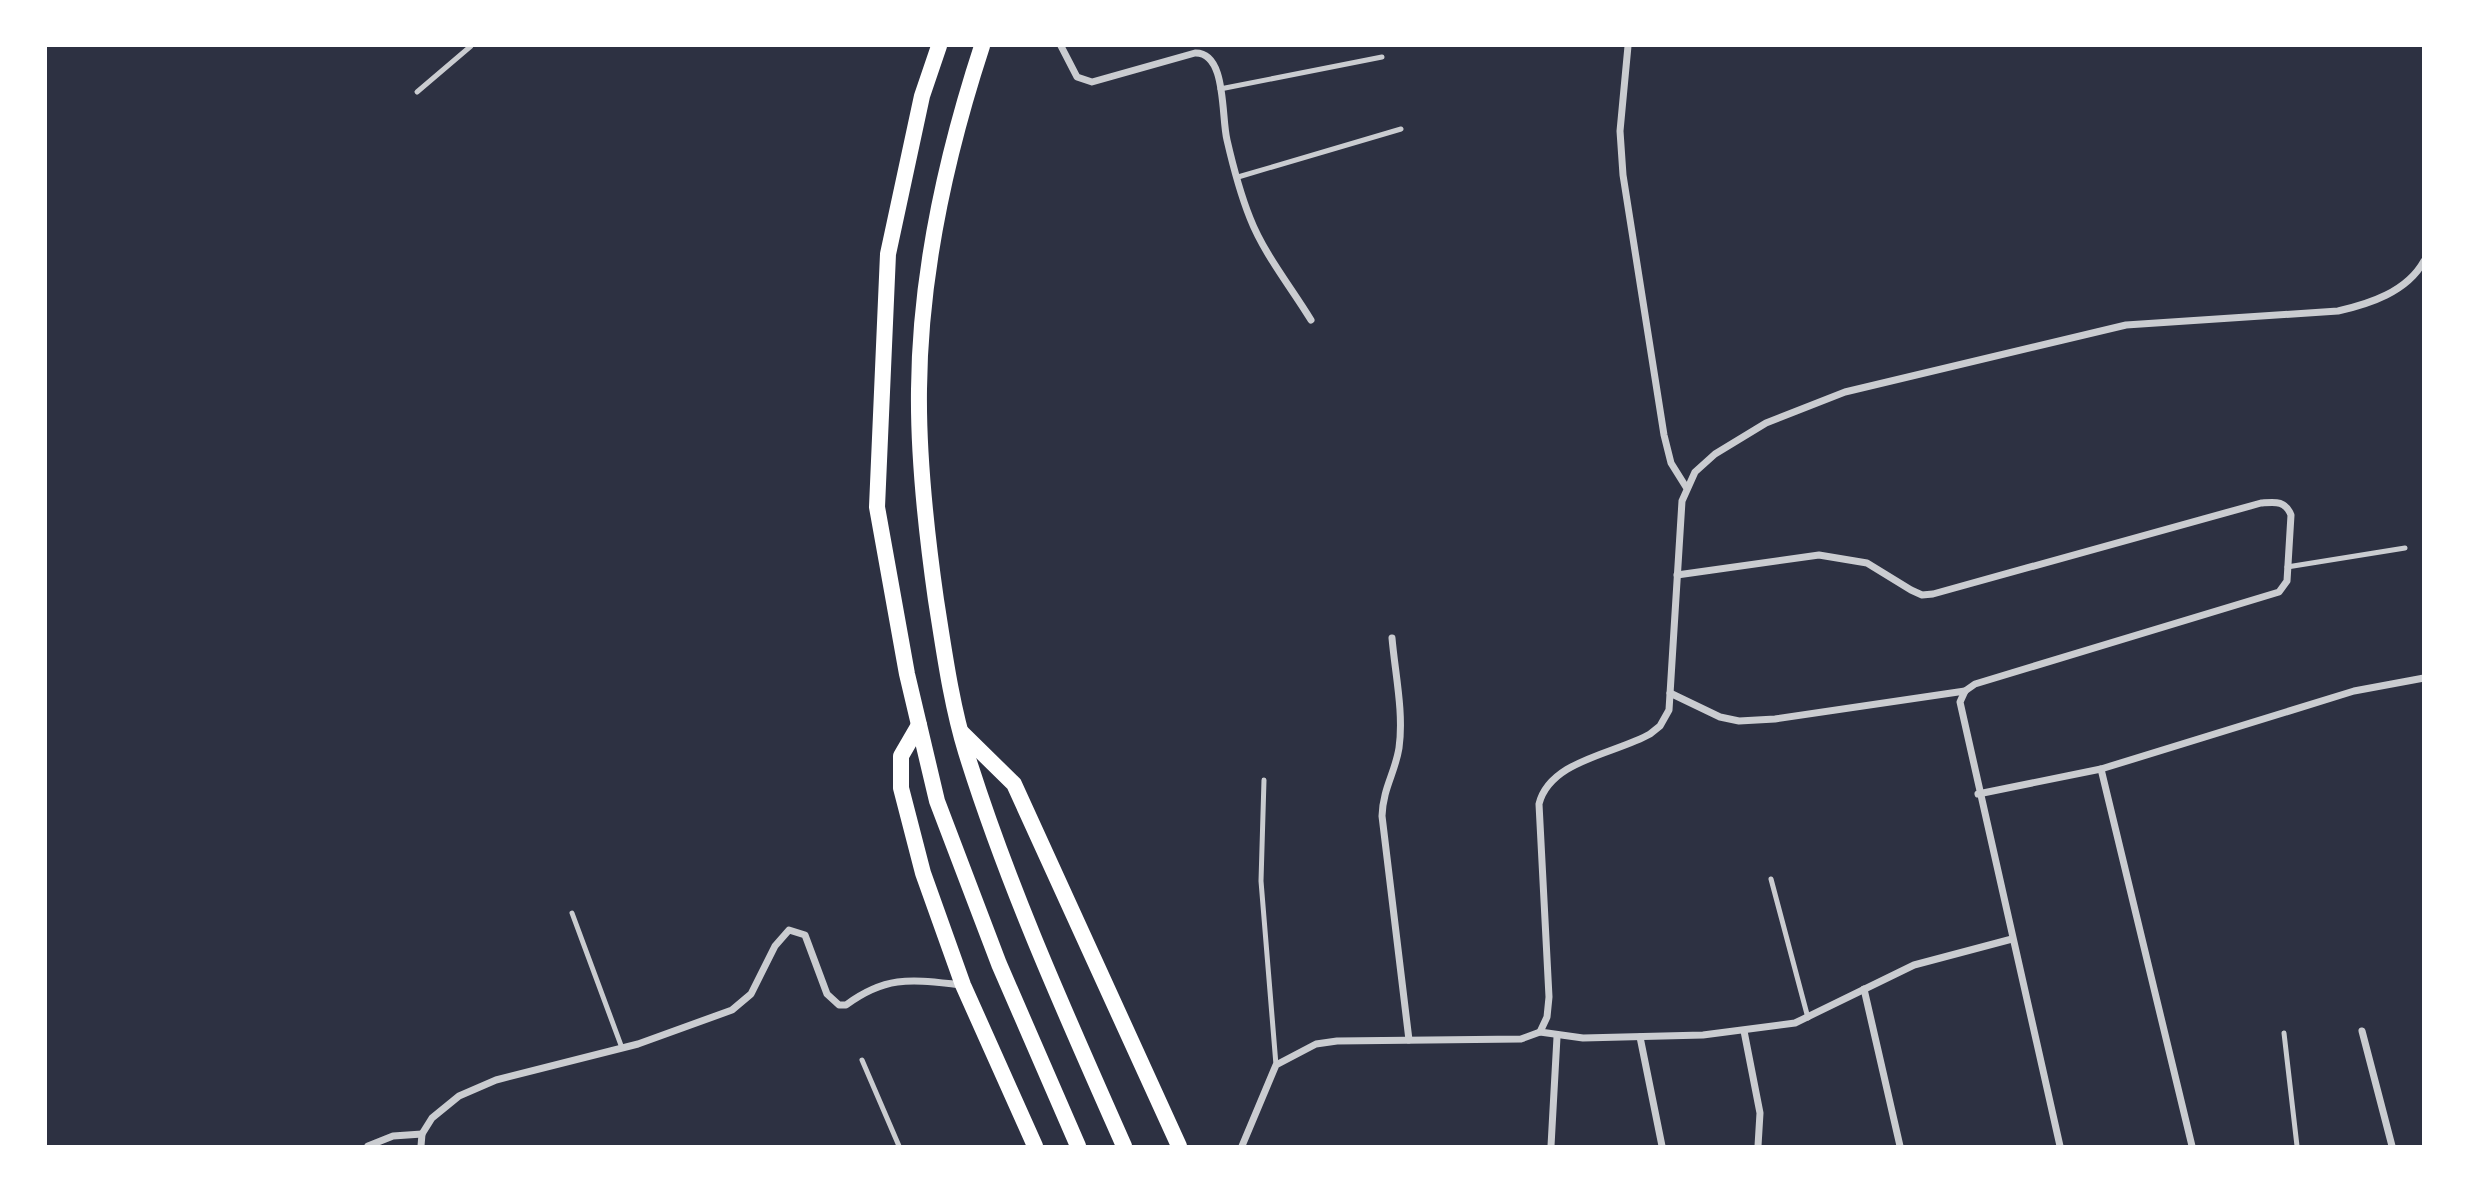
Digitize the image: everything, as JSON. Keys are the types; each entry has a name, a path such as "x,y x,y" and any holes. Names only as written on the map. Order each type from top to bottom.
{"main road":[{"path":"939,46 922,96 888,254 877,507 919,725 937,802 999,964 1078,1146"},
{"path":"982,46 959,115 928,268 919,388 924,521 943,645 962,733 990,822 1038,948 1124,1146"},
{"path":"919,725 901,756 901,788 923,873 963,985 1035,1146"},
{"path":"962,733 1014,784 1179,1146"}],"street":[{"path":"1061,46 1077,76 1092,82 1205,53 1213,59 1226,135 1250,218 1311,320"},
{"path":"1628,46 1620,131 1623,175 1664,435 1671,463 1686,487"},
{"path":"1540,1032 1547,1017 1549,997 1539,804 1542,792 1565,770 1650,734 1660,726 1669,710 1682,501 1695,472 1725,448 1766,424 1845,391 2126,326 2338,311 2386,295 2407,281 2424,261"},
{"path":"1670,693 1720,717 1739,721 1775,719 1965,691 1975,684 2052,659 2279,592 2287,580 2291,515 2287,506 2279,502 2261,503 1933,594 1922,595 1867,563 1819,555 1677,575"},
{"path":"1392,638 1400,734 1399,750 1383,794 1382,816 1409,1040"},
{"path":"1978,794 2101,769 2354,691 2424,678"},
{"path":"1965,691 1960,702 1960,712 2060,1146"},
{"path":"2101,769 2192,1146"},
{"path":"421,1146 422,1134 432,1118 459,1096 496,1080 622,1048 732,1010 751,994 775,946 789,930 805,935 827,994 839,1005 846,1004 879,984 892,981 907,979 963,985"},
{"path":"1242,1146 1276,1065 1316,1044 1521,1039 1540,1032 1558,1037 1640,1037 1744,1031 1795,1023 1913,965 2012,939"},
{"path":"1864,989 1900,1146"},
{"path":"1744,1031 1760,1113 1758,1146"},
{"path":"2362,1031 2392,1146"},
{"path":"1551,1146 1558,1037"},
{"path":"1640,1037 1662,1146"},
{"path":"368,1146 393,1136 422,1134"}],"lane":[{"path":"417,92 471,46"},
{"path":"1220,89 1382,57"},
{"path":"1238,177 1401,129"},
{"path":"2287,567 2405,548"},
{"path":"1264,780 1261,881 1276,1065"},
{"path":"1771,879 1808,1018"},
{"path":"572,913 622,1048"},
{"path":"2284,1033 2297,1146"},
{"path":"862,1060 899,1146"}]}
